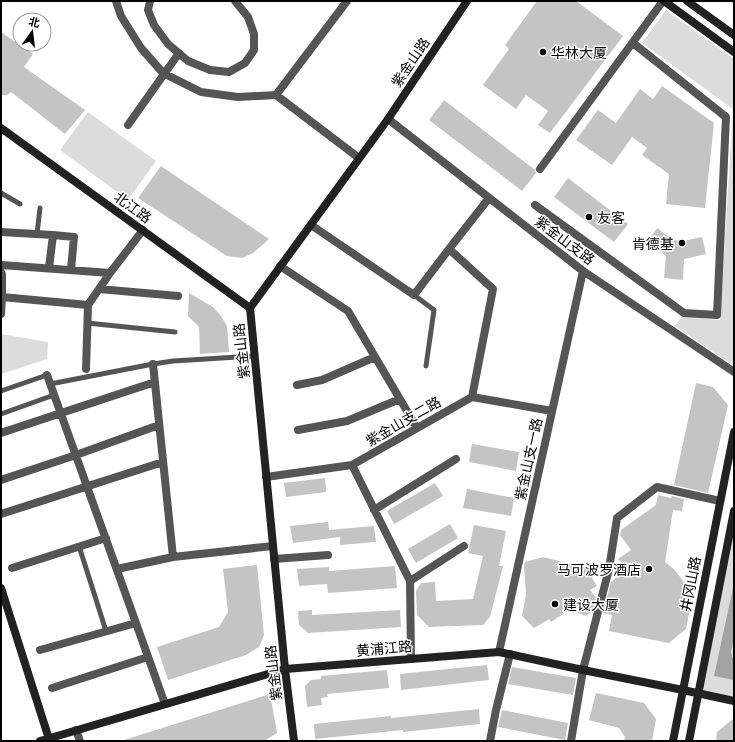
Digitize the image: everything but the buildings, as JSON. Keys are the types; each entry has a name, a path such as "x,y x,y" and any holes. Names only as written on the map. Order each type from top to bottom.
{"street":[{"path":"116,1 121,16 141,48 163,73 201,92 238,97 276,95 359,158"},
{"path":"150,1 148,10 154,26 168,44 188,61 210,70 229,72 245,63 254,50 254,34 248,17 235,1"},
{"path":"276,95 347,1"},
{"path":"540,169 664,1 734,52"},
{"path":"687,1 734,36"},
{"name":"紫金山路","path":"294,741 285,669 250,308 388,119 465,2"},
{"path":"535,205 684,313 716,315 726,117 633,43"},
{"path":"128,125 179,53"},
{"name":"紫金山支路","path":"388,119 583,271 734,372"},
{"name":"北江路","path":"1,128 250,308"},
{"path":"311,225 414,295 489,198"},
{"path":"86,369 88,305 143,230"},
{"path":"1,232 74,237 70,270"},
{"path":"49,268 53,235"},
{"path":"449,249 493,289 472,397 552,411"},
{"path":"1,265 110,273"},
{"path":"280,266 348,311 418,428"},
{"name":"紫金山支一路","path":"499,652 583,271"},
{"path":"1,272 1,314"},
{"path":"99,289 178,296"},
{"path":"2,297 88,305"},
{"path":"297,385 322,380 375,357"},
{"path":"153,364 173,557"},
{"path":"47,375 165,704"},
{"path":"1,433 155,382"},
{"name":"紫金山支二路","path":"266,477 352,465 472,397"},
{"path":"298,430 347,421 400,398"},
{"path":"1,480 159,425"},
{"name":"井冈山路","path":"673,741 734,432"},
{"path":"374,510 456,459"},
{"path":"1,514 163,462"},
{"path":"352,465 410,581 411,659"},
{"path":"571,741 583,670 609,569 617,518 658,487 720,501"},
{"name":"井冈山路","path":"689,741 734,511"},
{"path":"12,568 106,538"},
{"path":"117,569 173,557 273,546"},
{"path":"410,581 464,546"},
{"path":"274,559 328,555"},
{"path":"1,588 44,740"},
{"path":"40,650 136,623"},
{"name":"黄浦江路","path":"44,740 285,669 499,652 734,701"},
{"path":"490,741 510,654"},
{"path":"52,688 148,657"},
{"path":"76,730 80,741"}],"lane":[{"path":"1,193 20,204"},
{"path":"37,234 40,208"},
{"path":"414,295 434,310 426,366"},
{"path":"1,314 1,322"},
{"path":"87,323 175,332"},
{"path":"50,384 173,361 254,356"},
{"path":"1,391 47,375"},
{"path":"1,414 54,395"},
{"path":"79,546 106,631"}],"shaded area":[{"path":"666,10 734,59 734,366 675,326 682,316 720,320 733,109 642,43"},
{"path":"88,112 156,161 128,200 60,150"},
{"path":"1,334 48,342 47,359 1,374"},
{"path":"734,509 734,701 699,693"},
{"path":"734,583 734,637 731,652 734,660 734,680 714,676"}],"place":[{"name":"华林大厦","path":"543,52"},
{"name":"友客","path":"589,217"},
{"name":"肯德基","path":"682,243"},
{"name":"马可波罗酒店","path":"649,569"},
{"name":"建设大厦","path":"555,604"}]}
